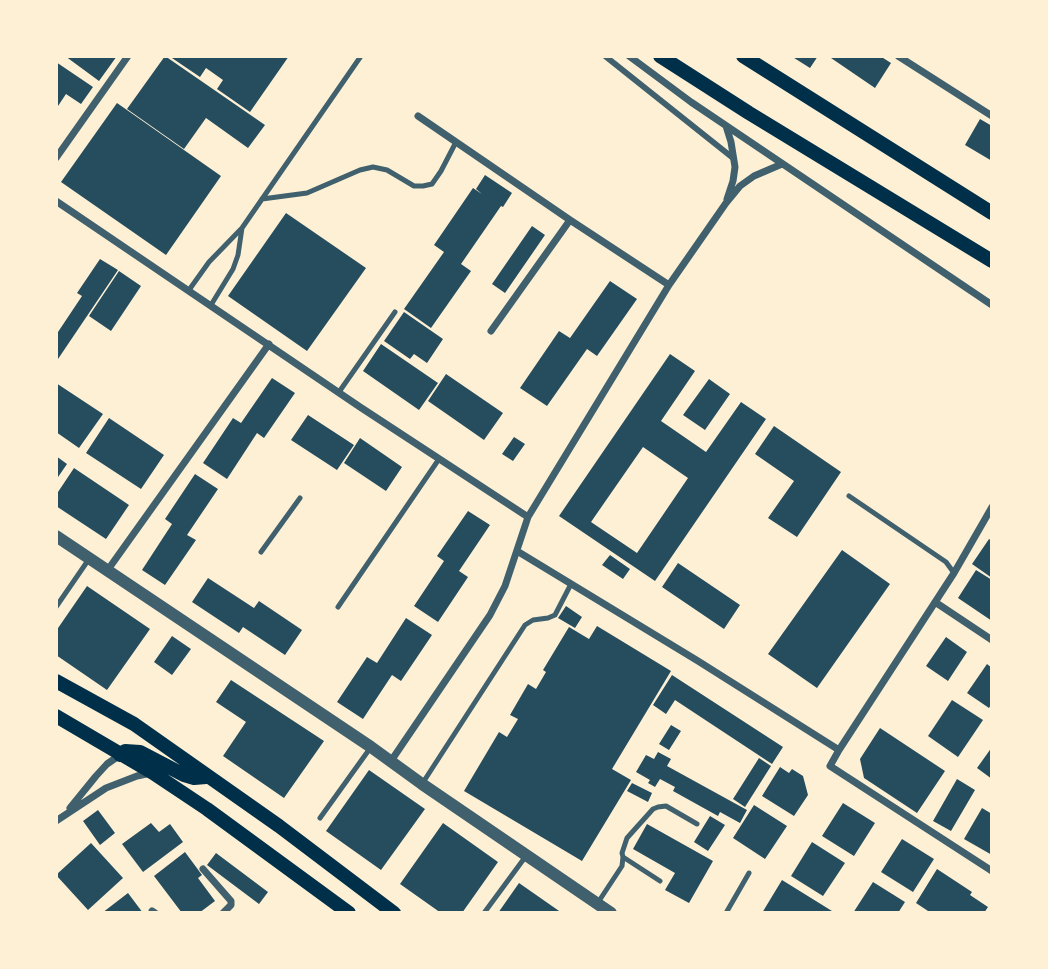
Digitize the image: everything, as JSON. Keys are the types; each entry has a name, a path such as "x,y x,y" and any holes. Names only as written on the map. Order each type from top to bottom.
{"main road":[{"path":"660,56 992,261"},
{"path":"743,56 992,213"},
{"path":"56,681 134,724 279,826 394,913"},
{"path":"56,716 153,773 349,913"},
{"path":"120,755 125,751 139,752 184,775 194,778 208,777"}],"street":[{"path":"56,158 128,56"},
{"path":"605,56 733,158"},
{"path":"629,56 691,102 992,304"},
{"path":"898,56 992,116"},
{"path":"418,116 669,285"},
{"path":"725,124 735,167 726,203"},
{"path":"391,761 490,615 528,517 669,285 726,203 748,179 782,164"},
{"path":"56,201 528,517"},
{"path":"491,331 570,220"},
{"path":"107,571 270,344"},
{"path":"992,507 954,573 830,766 992,871"},
{"path":"56,536 372,747 611,913"},
{"path":"517,551 839,750"},
{"path":"935,602 992,640"},
{"path":"65,814 107,764 120,755"},
{"path":"56,821 106,788 153,773"},
{"path":"203,869 231,901 231,905 223,913"}],"lane":[{"path":"189,290 209,262 242,228 361,56"},
{"path":"262,199 307,194 360,170 373,167 387,170 414,186 432,184 456,142"},
{"path":"211,305 233,269 242,228"},
{"path":"339,392 395,312"},
{"path":"338,607 439,458"},
{"path":"849,496 946,562 954,573"},
{"path":"261,552 300,498"},
{"path":"56,607 89,559"},
{"path":"422,784 525,625 538,618 555,615 571,584"},
{"path":"320,818 372,747"},
{"path":"597,904 622,866 623,845 627,838 649,813 658,807 666,806 697,824"},
{"path":"484,913 527,855"},
{"path":"623,857 660,881"},
{"path":"726,913 749,873"}],"building":[{"path":"65,56 117,56 99,81"},
{"path":"165,56 265,125 248,148 206,118 184,149 127,109"},
{"path":"169,56 289,56 250,112 217,89 223,80 206,68 200,77"},
{"path":"791,56 818,56 810,68"},
{"path":"880,56 891,63 875,88 831,58"},
{"path":"56,62 93,87 81,104 66,94 56,109"},
{"path":"117,103 221,176 166,255 61,182"},
{"path":"980,119 992,126 992,161 965,145"},
{"path":"485,175 512,193 461,264 471,271 431,328 404,309 444,252 434,245 473,188 482,194 476,189"},
{"path":"286,213 366,268 307,351 228,296"},
{"path":"532,226 545,235 505,293 492,284"},
{"path":"100,259 118,270 56,362 56,335 82,296 77,293"},
{"path":"119,271 141,286 111,331 89,316"},
{"path":"610,281 637,299 597,356 587,349 547,406 520,388 559,331 570,338"},
{"path":"404,312 443,339 427,363 414,354 410,359 384,341"},
{"path":"381,344 438,383 419,410 363,371"},
{"path":"670,354 695,371 661,421 706,452 741,402 766,419 655,581 559,516","holes":["643,447 688,478 637,553 591,522"]},
{"path":"446,374 503,413 484,440 428,401"},
{"path":"272,378 295,393 264,438 257,433 227,479 203,463 233,418 241,423"},
{"path":"709,379 730,394 705,430 683,415"},
{"path":"56,383 103,414 79,448 56,432"},
{"path":"308,415 354,445 337,470 291,440"},
{"path":"109,418 164,455 141,489 86,453"},
{"path":"774,426 841,472 797,537 768,518 794,481 755,454"},
{"path":"514,437 525,444 513,461 502,454"},
{"path":"360,438 402,467 386,491 344,463"},
{"path":"56,456 67,464 56,480"},
{"path":"74,468 129,505 106,539 56,506 56,495"},
{"path":"195,474 218,489 187,535 196,540 165,585 142,570 172,524 165,519"},
{"path":"468,511 490,525 459,571 468,577 438,622 414,606 444,561 437,556"},
{"path":"989,539 992,541 992,578 972,564"},
{"path":"842,550 890,584 817,688 768,654"},
{"path":"610,555 630,569 623,579 602,565"},
{"path":"678,563 740,605 724,629 662,587"},
{"path":"976,570 992,580 992,621 958,598"},
{"path":"208,578 254,608 259,601 302,630 285,655 243,627 239,633 192,602"},
{"path":"87,586 150,629 107,690 56,655 56,631"},
{"path":"566,606 582,617 575,628 558,618"},
{"path":"406,618 432,635 401,681 392,675 363,719 337,702 367,657 377,663"},
{"path":"597,626 671,671 612,769 631,780 582,861 464,791 499,732 507,737 518,719 510,715 528,684 536,689 546,672 543,670 569,627 589,639"},
{"path":"172,636 191,649 172,675 154,662"},
{"path":"946,637 967,652 948,681 926,666"},
{"path":"987,664 992,668 992,703 989,708 967,693"},
{"path":"672,675 783,747 772,764 675,700 666,714 653,705"},
{"path":"231,680 324,741 284,798 223,756 246,722 216,702"},
{"path":"952,700 983,720 958,757 928,736"},
{"path":"671,725 681,731 669,750 659,744"},
{"path":"880,728 945,771 917,813 864,778 860,759"},
{"path":"992,747 992,779 977,768"},
{"path":"658,752 671,759 667,766 747,810 740,823 720,812 718,816 673,791 675,787 660,779 655,787 648,783 650,780 636,772 646,755 654,759"},
{"path":"759,758 771,766 745,807 733,799"},
{"path":"780,767 789,773 792,769 803,776 808,795 794,816 762,796"},
{"path":"369,770 425,809 381,870 326,831"},
{"path":"957,779 975,790 951,831 933,821"},
{"path":"632,783 652,793 648,802 627,791"},
{"path":"843,803 875,823 854,856 822,836"},
{"path":"754,805 787,826 765,859 733,838"},
{"path":"982,808 992,814 992,855 964,839"},
{"path":"98,810 115,833 100,845 83,821"},
{"path":"710,816 725,825 708,851 694,842"},
{"path":"151,823 159,832 170,824 183,842 143,872 122,844"},
{"path":"443,823 498,862 462,913 441,913 400,884"},
{"path":"647,824 713,861 689,903 665,890 675,873 633,849"},
{"path":"902,839 934,859 913,892 881,872"},
{"path":"812,842 845,863 823,896 791,876"},
{"path":"91,843 123,878 88,910 56,875"},
{"path":"185,852 202,875 198,878 215,901 199,913 182,913 154,876"},
{"path":"216,853 268,892 259,904 207,865"},
{"path":"937,869 972,892 970,895 988,907 984,913 931,913 916,903"},
{"path":"782,880 832,911 831,913 762,913"},
{"path":"873,882 905,902 898,913 853,913"},
{"path":"519,883 562,913 498,913"},
{"path":"128,893 143,913 102,913"}]}
